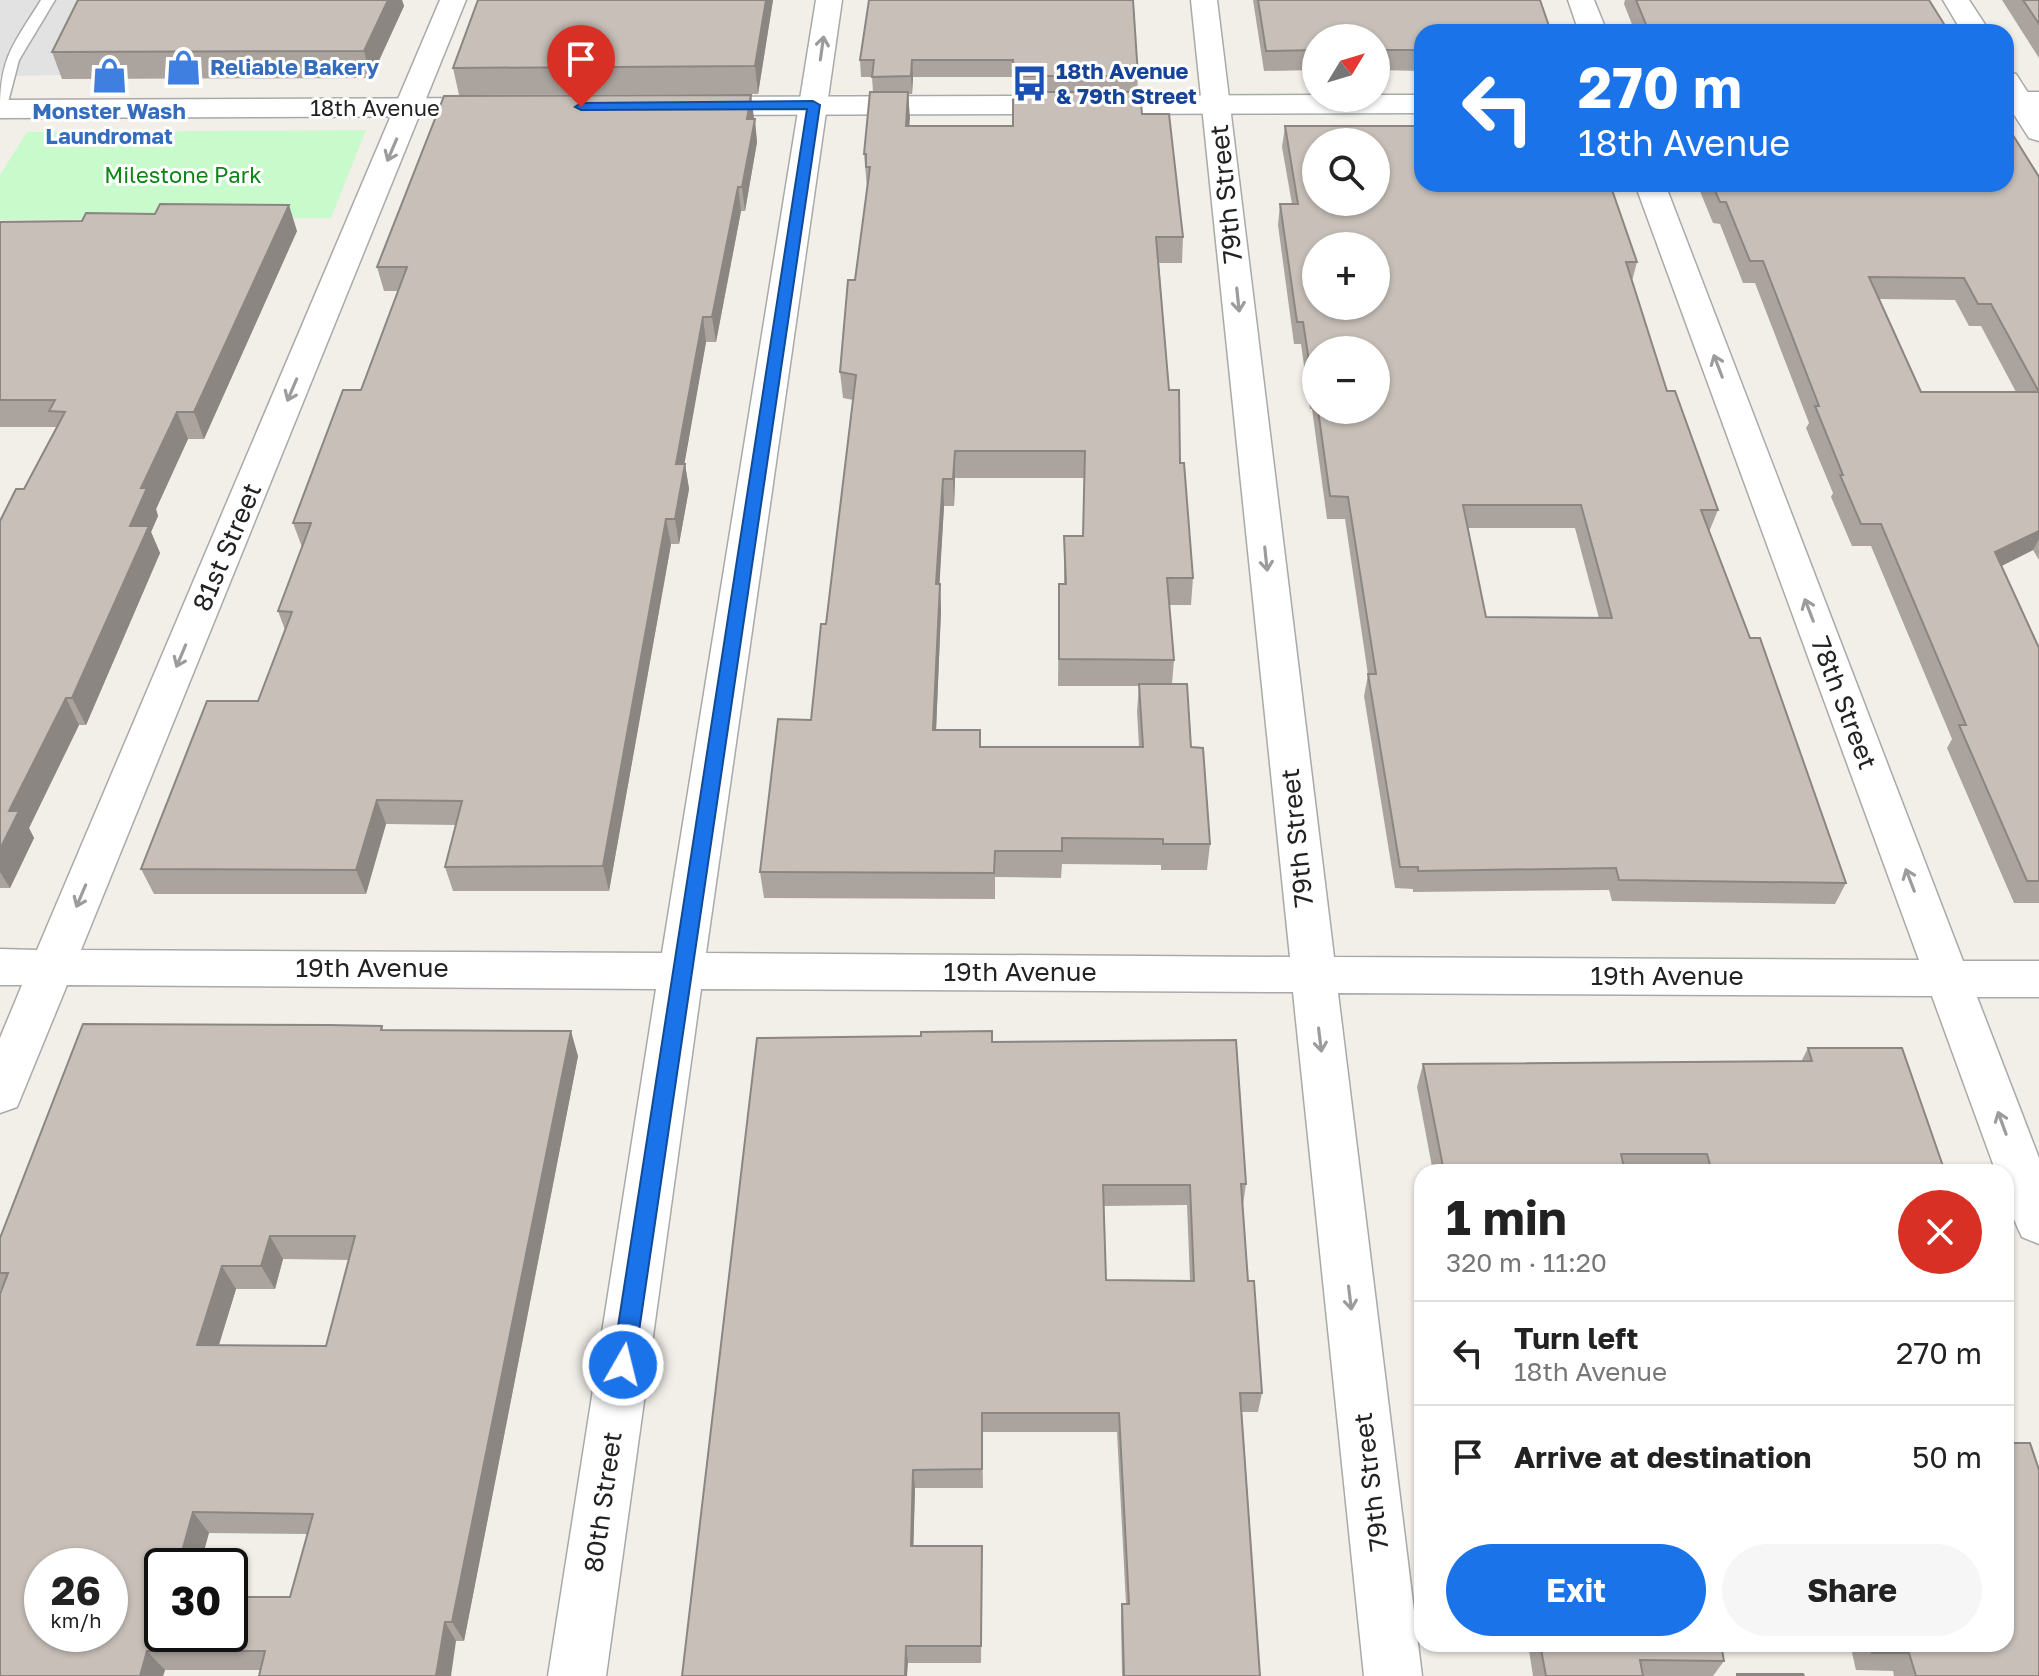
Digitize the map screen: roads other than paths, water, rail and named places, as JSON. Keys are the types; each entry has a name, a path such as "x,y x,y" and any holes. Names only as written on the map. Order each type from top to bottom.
{"street":[{"name":"81st Street","path":"0,1093 453,0"},
{"name":"80th Street","path":"577,1676 829,0"},
{"name":"79th Street","path":"1204,0 1393,1676"},
{"path":"1581,0 1590,24"},
{"path":"1956,0 1971,24"},
{"path":"2018,95 2039,132"},
{"path":"657,106 1414,104"},
{"name":"18th Avenue","path":"0,108 521,107"},
{"name":"78th Street","path":"1653,192 2039,1222"},
{"name":"19th Avenue","path":"0,967 2039,979"}],"lane":[{"path":"0,108 12,60 48,0"}],"place":[{"name":"Reliable Bakery","path":"184,67"},
{"name":"Monster Wash Laundromat","path":"109,75"},
{"name":"18th Avenue & 79th Street","path":"1030,84"}],"park label":[{"name":"Milestone Park","path":"183,175"}]}
